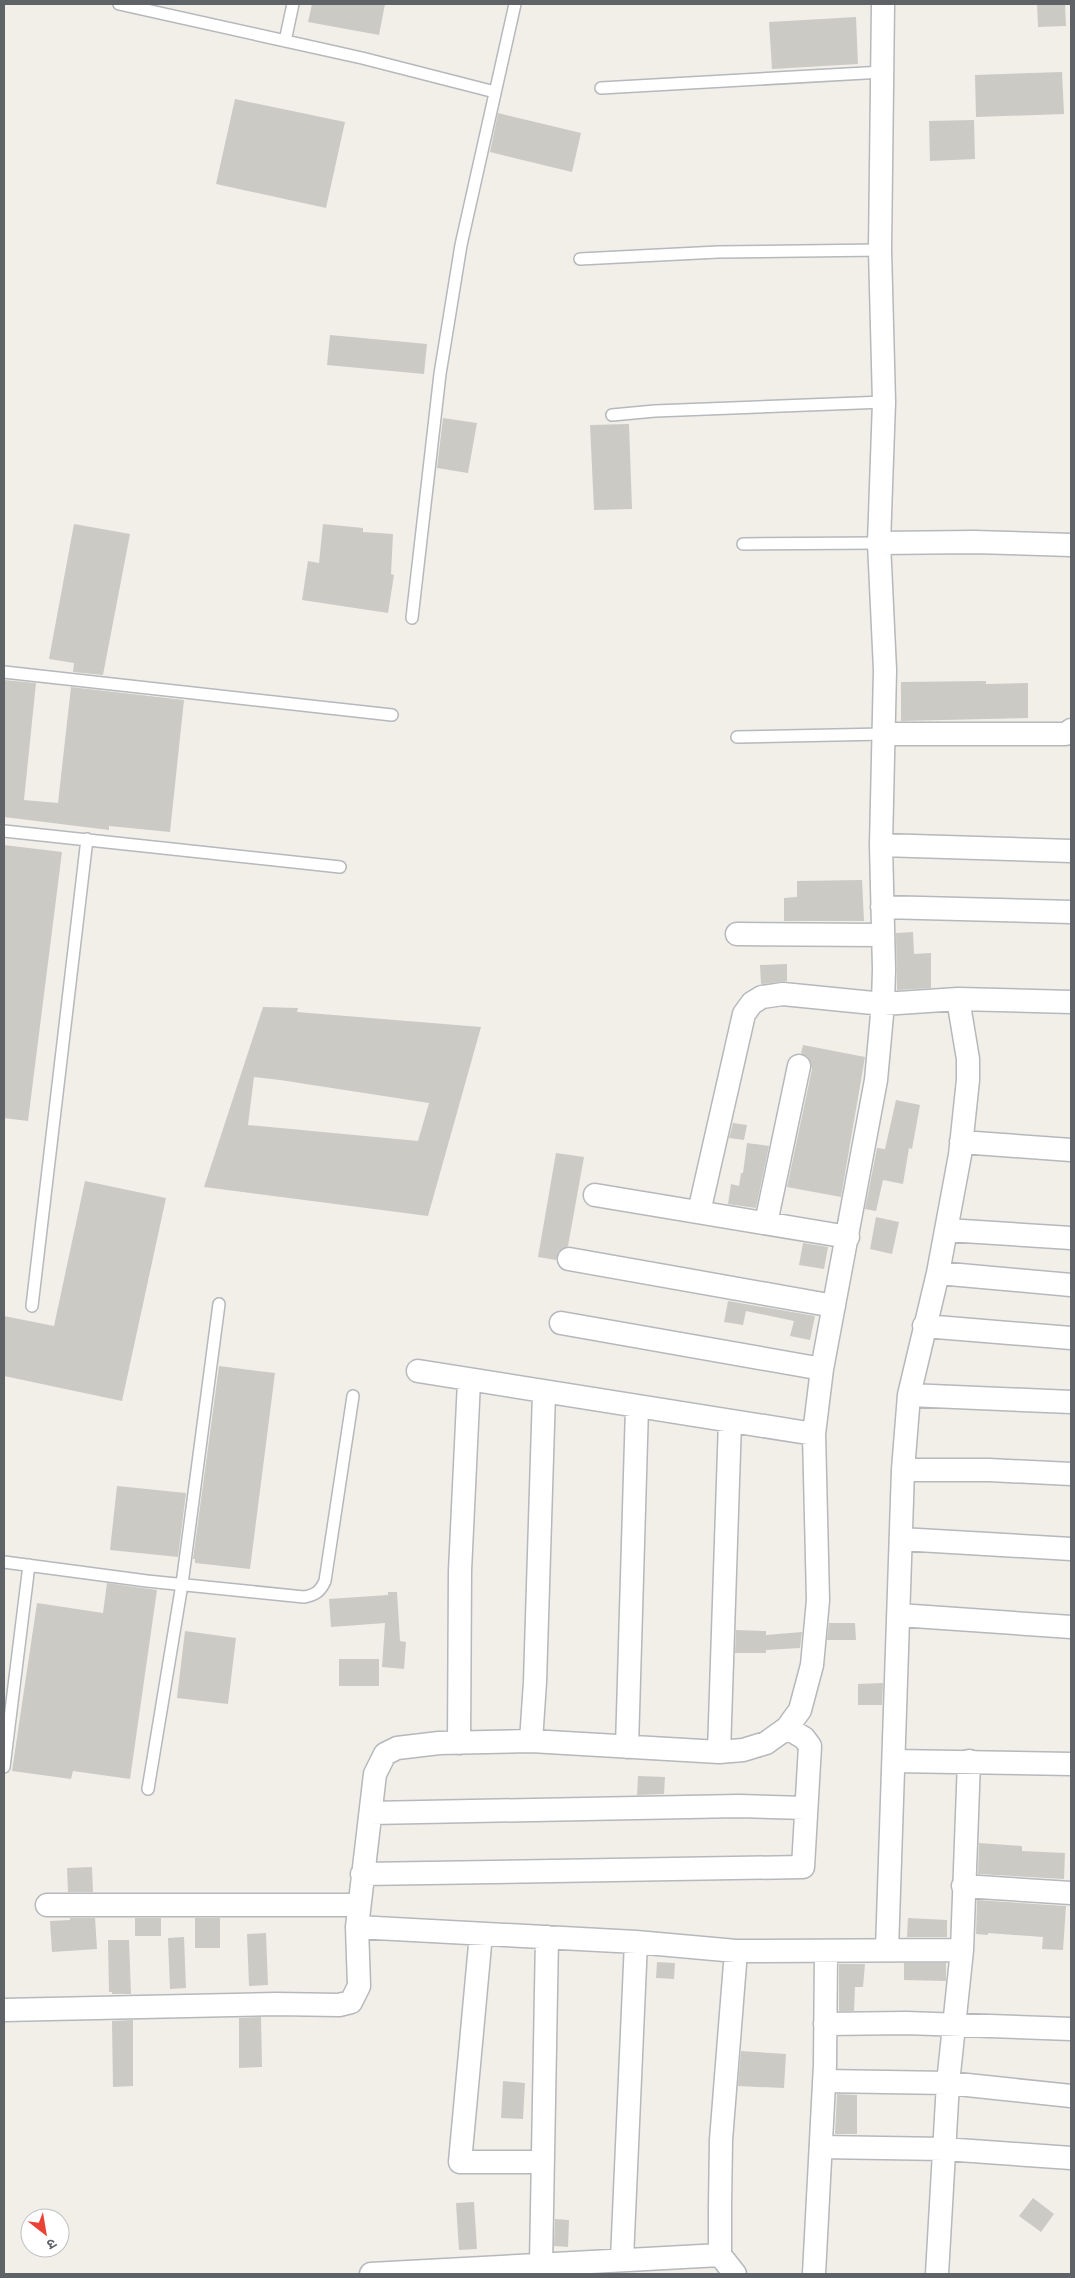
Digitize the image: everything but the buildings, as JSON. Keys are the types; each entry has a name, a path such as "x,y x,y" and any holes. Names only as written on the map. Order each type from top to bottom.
{"street":[{"path":"4,2010 276,2004 339,2006 351,2002 359,1986 358,1916 375,1774 384,1754 397,1748 416,1745 531,1741 719,1752 743,1750 766,1742 787,1728 800,1710 812,1665 816,1623 818,1542 814,1434 822,1369 876,1080 884,1004 881,845 885,670 880,543 884,402 880,250 883,4"},
{"path":"880,543 974,542 1071,545"},
{"path":"884,734 1066,734 1071,730"},
{"path":"881,845 1071,851"},
{"path":"882,908 1071,912"},
{"path":"737,934 882,936"},
{"path":"700,1212 738,1036 744,1014 752,1003 762,998 783,994 884,1004 958,999 1071,1002"},
{"path":"887,1950 903,1470 909,1395 938,1273 962,1142 968,1059 958,999"},
{"path":"766,1223 799,1066"},
{"path":"962,1142 1071,1150"},
{"path":"595,1195 848,1236"},
{"path":"946,1230 1071,1238"},
{"path":"570,1259 834,1306"},
{"path":"938,1273 1071,1285"},
{"path":"561,1323 822,1369"},
{"path":"924,1326 1071,1338"},
{"path":"418,1371 544,1393 814,1434"},
{"path":"459,1744 460,1571 469,1381"},
{"path":"531,1741 535,1682 544,1393"},
{"path":"909,1395 1071,1402"},
{"path":"627,1747 637,1407"},
{"path":"719,1752 730,1421"},
{"path":"903,1470 989,1470 1071,1474"},
{"path":"901,1539 1071,1549"},
{"path":"899,1616 1071,1627"},
{"path":"362,1874 803,1867 810,1746 804,1738 787,1728"},
{"path":"894,1761 1071,1764"},
{"path":"937,2274 948,2084 962,1950 969,1762"},
{"path":"370,1812 739,1806 805,1808"},
{"path":"963,1886 1071,1892"},
{"path":"47,1905 358,1916 481,1934 636,1942 736,1951 962,1950"},
{"path":"481,1934 460,2162 542,2162"},
{"path":"541,2264 547,1937"},
{"path":"622,2259 636,1942"},
{"path":"735,2274 720,2255 721,2140 736,1951"},
{"path":"814,2274 824,2081 826,1952"},
{"path":"825,2024 955,2025 1071,2029"},
{"path":"824,2081 948,2084 1071,2096"},
{"path":"821,2148 944,2149 1071,2158"},
{"path":"372,2274 513,2270 541,2264 720,2255"}],"lane":[{"path":"118,4 285,41 495,92"},
{"path":"285,41 293,4"},
{"path":"412,618 443,356 461,245 516,4"},
{"path":"601,88 883,72"},
{"path":"580,259 718,252 880,250"},
{"path":"612,415 654,411 884,402"},
{"path":"743,544 880,543"},
{"path":"4,672 392,715"},
{"path":"737,737 884,734"},
{"path":"4,832 87,839 340,867"},
{"path":"32,1306 87,839"},
{"path":"148,1789 182,1584 219,1304"},
{"path":"4,1562 304,1597 320,1591 325,1581 353,1396"},
{"path":"4,1767 29,1565"}]}
